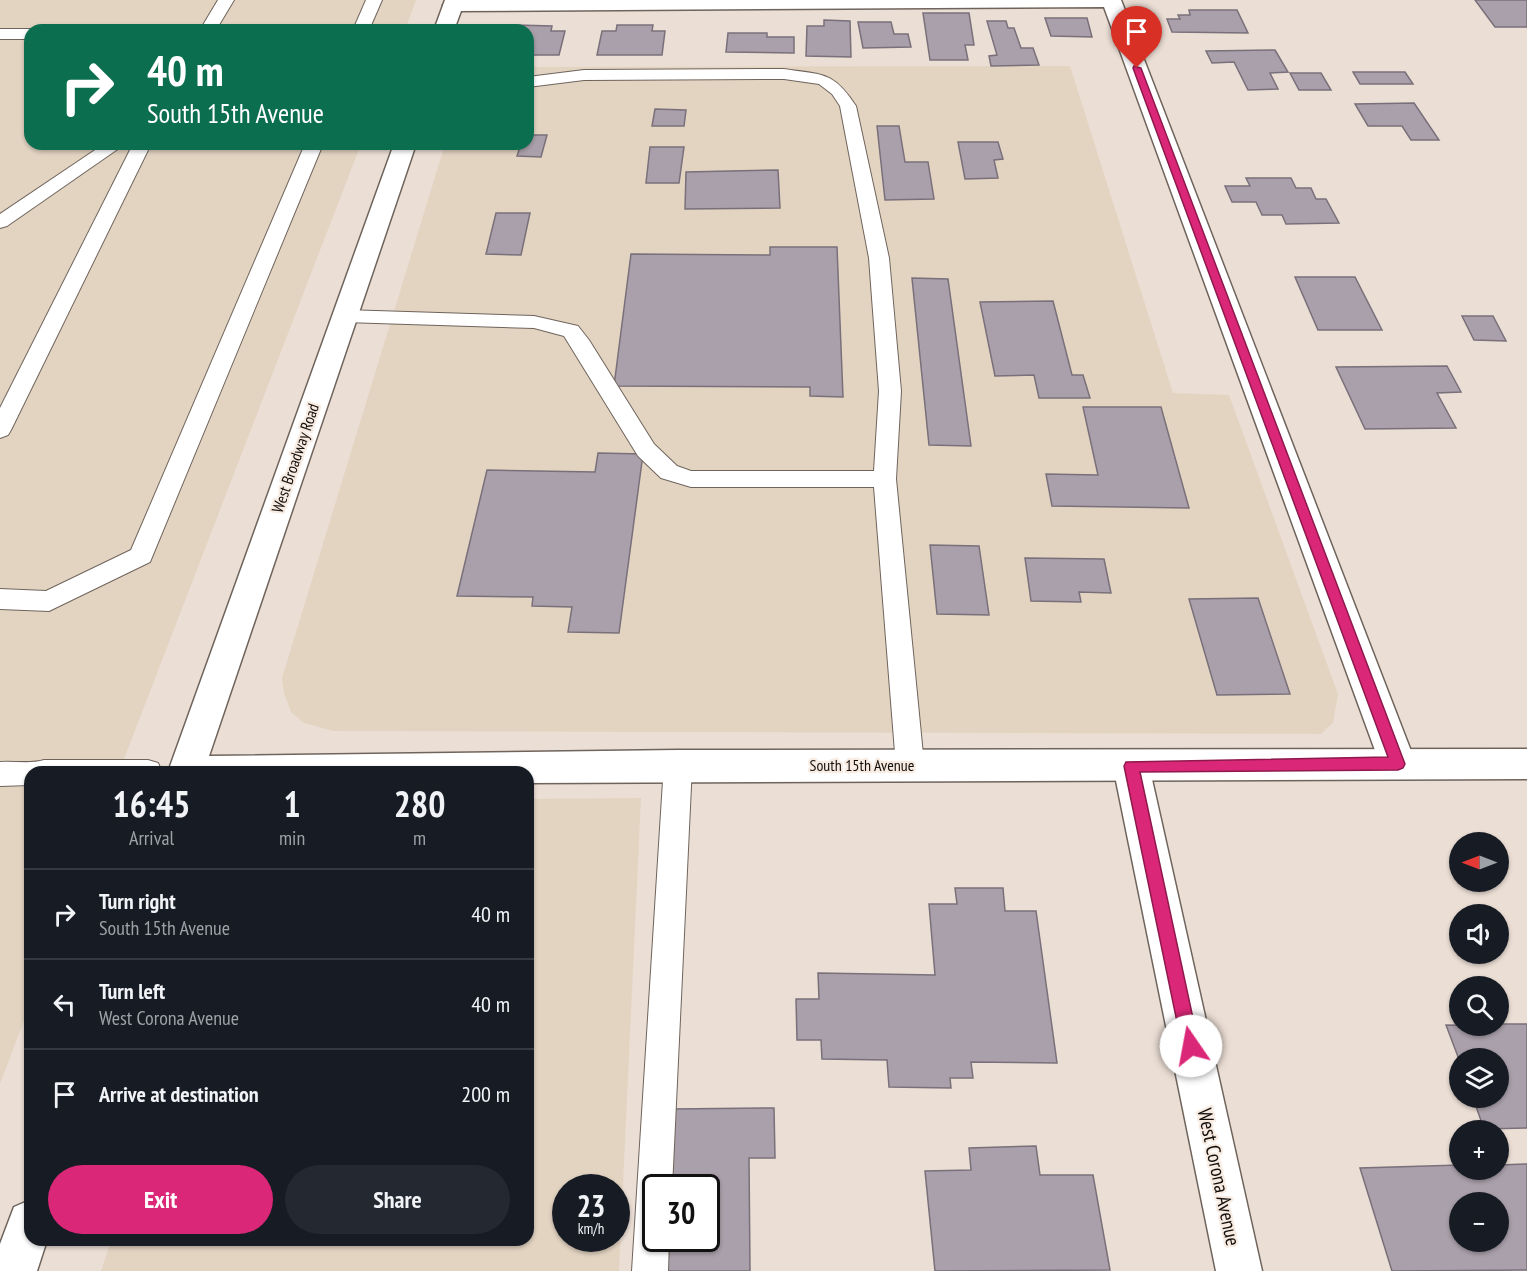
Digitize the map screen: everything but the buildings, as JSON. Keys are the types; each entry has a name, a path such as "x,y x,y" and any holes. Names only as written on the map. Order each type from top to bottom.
{"street":[{"path":"446,24 454,2 1111,1 1398,764"},
{"name":"West Broadway Road","path":"188,766 403,150"},
{"name":"South 15th Avenue","path":"534,767 1527,764"},
{"name":"West Corona Avenue","path":"1131,766 1239,1271"},
{"path":"14,1271 24,1241"}],"lane":[{"path":"212,24 226,0"},
{"path":"364,24 374,0"},
{"path":"0,34 24,34"},
{"path":"534,81 584,75 784,74 824,80 838,91 848,106 879,258 890,391 885,479 910,765"},
{"path":"0,222 107,150"},
{"path":"0,430 139,150"},
{"path":"0,599 50,601 141,556 311,150"},
{"path":"344,316 534,322 571,331 582,345 646,450 669,472 691,479 885,479"},
{"path":"650,1271 678,765"},
{"path":"0,774 24,773"}],"shaded area":[{"path":"0,0 416,0 407,24 24,24 24,150 359,150 121,766 24,766 24,1021 0,1084"},
{"path":"1070,66 1173,393 1229,395 1338,694 1333,723 1321,734 333,731 304,723 291,712 284,693 282,678 443,150 534,150 534,67"},
{"path":"641,798 624,1174 552,1174 552,1252 620,1252 619,1271 101,1271 109,1246 534,1246 534,799"}],"route":[{"path":"1137,68 1398,764 1131,766 1191,1046"}]}
